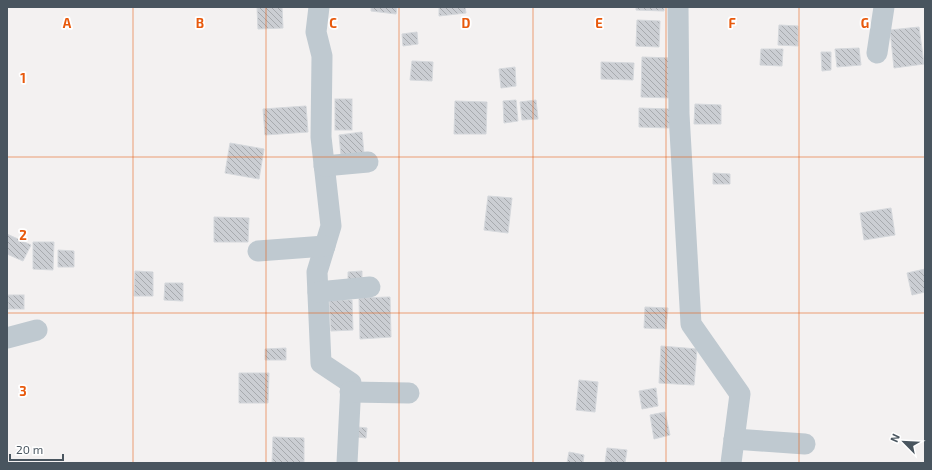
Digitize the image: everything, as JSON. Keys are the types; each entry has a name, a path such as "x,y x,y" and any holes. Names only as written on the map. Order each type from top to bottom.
{"street":[{"path":"319,7 316,32 322,56 321,137 331,226 317,272 321,363 350,383 347,463"},
{"path":"678,7 678,114 691,324 740,394 731,463"},
{"path":"877,53 884,7"},
{"path":"324,166 368,162"},
{"path":"258,251 325,246"},
{"path":"318,292 370,287"},
{"path":"7,338 37,330"},
{"path":"350,392 409,393"},
{"path":"734,439 805,444"}],"building":[{"path":"257,7 282,7 283,28 258,29"},
{"path":"371,7 397,7 396,14 371,11"},
{"path":"439,7 465,7 466,13 439,16"},
{"path":"636,7 664,7 664,11 636,10"},
{"path":"637,20 660,21 659,47 636,46"},
{"path":"779,25 798,26 798,46 778,45"},
{"path":"919,27 924,64 894,68 890,30"},
{"path":"417,32 418,44 403,46 402,34"},
{"path":"859,48 861,65 837,67 835,49"},
{"path":"761,49 783,49 782,66 760,65"},
{"path":"821,52 831,52 831,70 822,71"},
{"path":"642,57 672,58 671,98 641,97"},
{"path":"412,61 433,62 432,81 410,80"},
{"path":"601,62 634,63 633,80 601,79"},
{"path":"515,67 516,86 501,88 499,69"},
{"path":"335,99 352,99 352,130 335,130"},
{"path":"516,100 518,121 504,123 503,101"},
{"path":"536,100 538,119 522,120 520,102"},
{"path":"455,101 487,102 486,134 454,134"},
{"path":"695,104 721,105 721,124 694,124"},
{"path":"306,106 308,132 265,135 263,109"},
{"path":"639,108 670,109 669,128 639,127"},
{"path":"362,132 364,154 341,156 339,135"},
{"path":"230,143 264,149 259,179 225,173"},
{"path":"713,173 730,174 730,184 713,184"},
{"path":"488,196 512,198 508,233 484,230"},
{"path":"891,208 895,235 864,240 860,213"},
{"path":"214,217 249,218 248,242 214,242"},
{"path":"7,234 31,245 23,261 7,254"},
{"path":"33,242 54,242 53,270 33,269"},
{"path":"58,250 74,251 74,267 58,267"},
{"path":"925,269 925,292 912,295 907,273"},
{"path":"135,271 153,272 153,296 134,296"},
{"path":"362,271 362,282 348,283 348,272"},
{"path":"165,283 183,283 183,301 164,300"},
{"path":"8,295 24,295 24,309 8,309"},
{"path":"390,297 391,337 360,339 359,298"},
{"path":"329,300 352,300 353,330 331,331"},
{"path":"645,307 668,308 666,329 644,328"},
{"path":"661,346 697,349 694,385 659,383"},
{"path":"286,348 286,360 265,360 265,349"},
{"path":"239,373 269,373 268,403 239,403"},
{"path":"579,380 598,382 595,412 576,410"},
{"path":"656,388 658,406 642,409 639,391"},
{"path":"665,412 670,435 654,439 650,415"},
{"path":"358,427 367,428 366,438 357,437"},
{"path":"273,437 304,438 304,463 272,463"},
{"path":"607,448 627,450 625,463 605,463"},
{"path":"569,452 584,455 583,463 567,463"}]}
